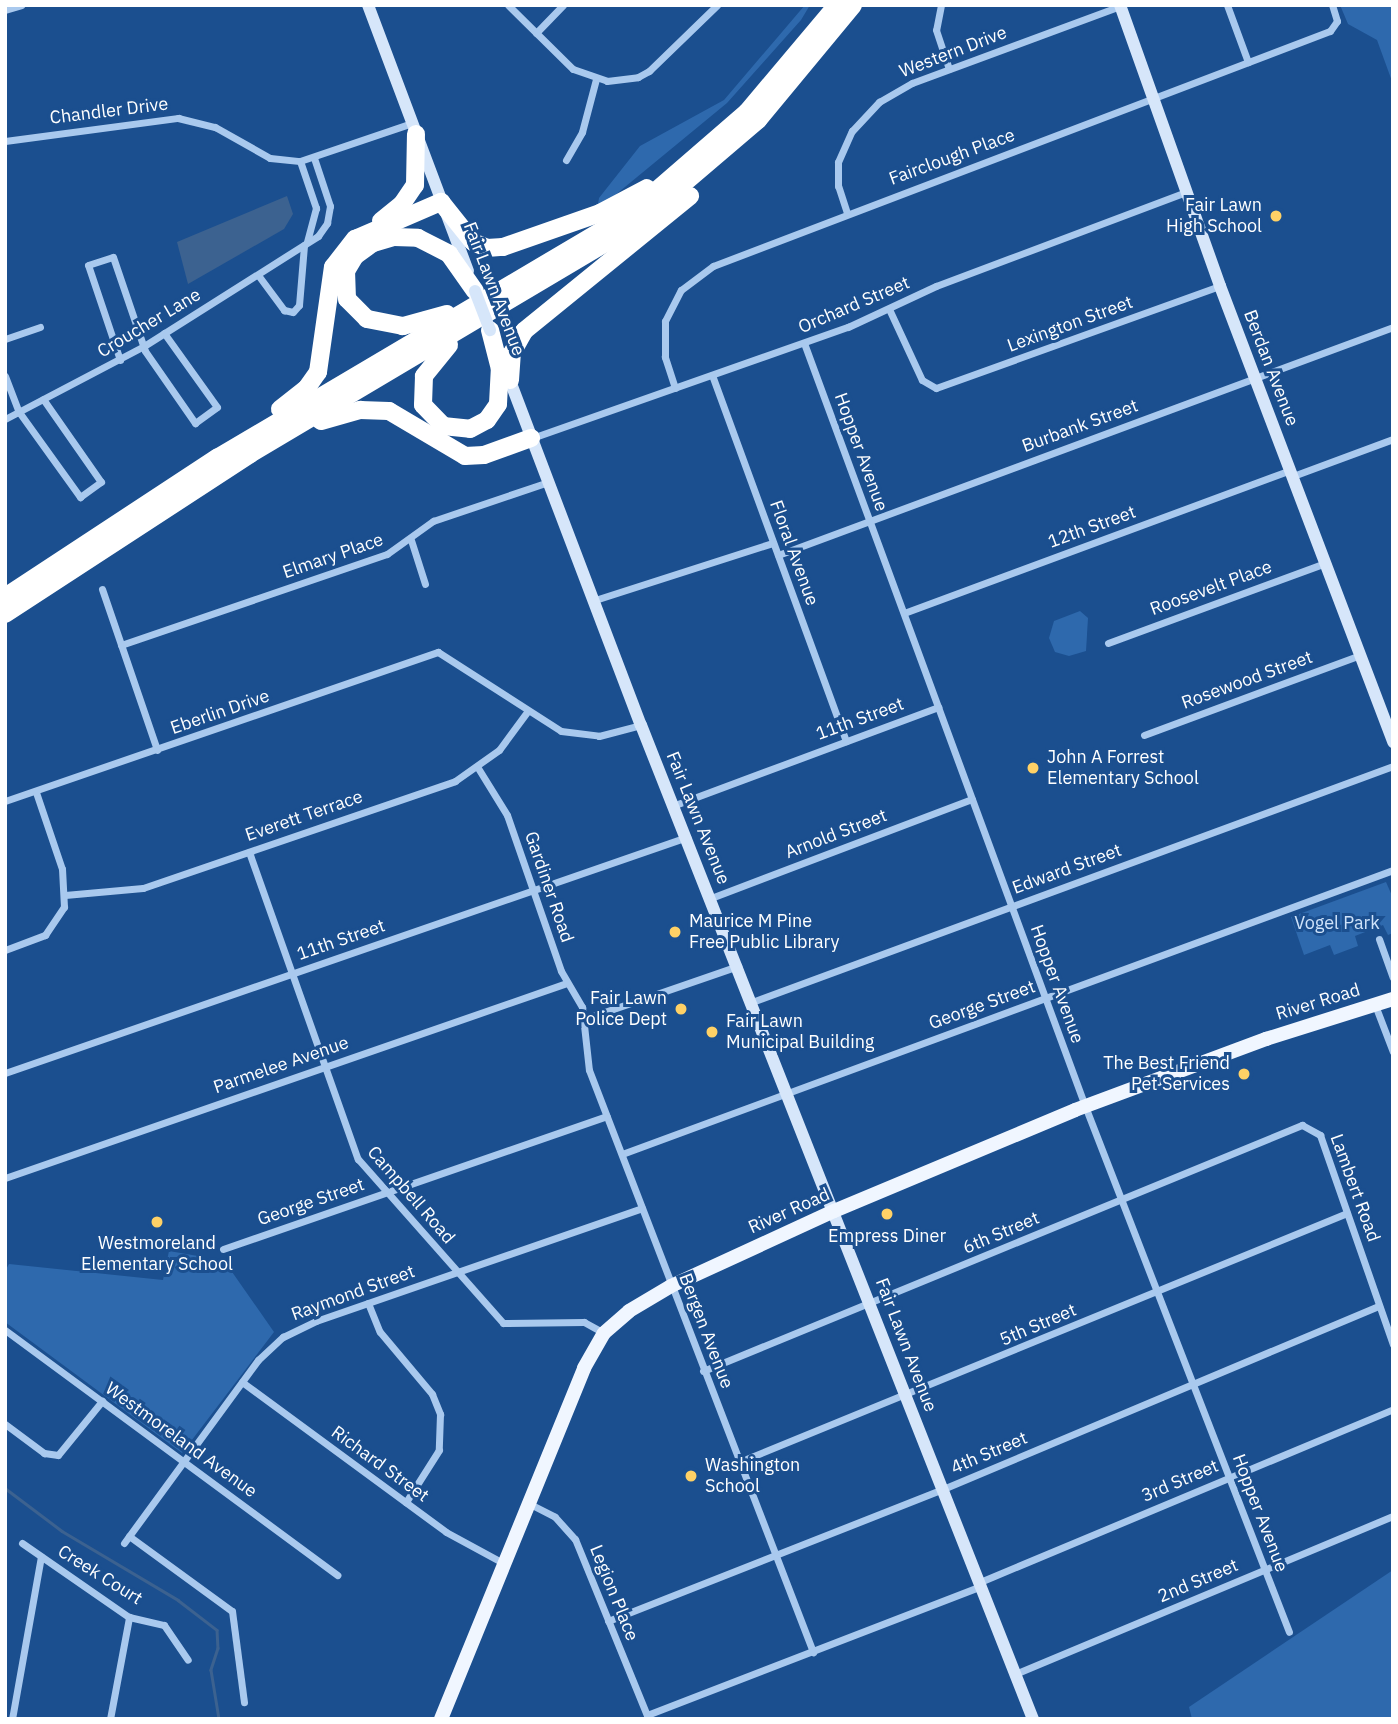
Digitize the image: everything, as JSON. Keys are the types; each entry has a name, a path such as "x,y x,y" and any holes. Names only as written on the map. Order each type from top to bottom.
{"highway":[{"path":"510,380 514,346 524,331 658,226 716,170 837,5"},
{"path":"490,330 500,381 493,412 470,429 443,426 423,405 421,385 429,366 452,344 527,286 645,202 753,116 853,5"},
{"path":"355,239 442,202 472,242 487,248 503,247 618,205 753,116"},
{"path":"5,597 160,494 297,396 313,380 323,349 333,267 355,239 409,195 418,174 414,129"},
{"path":"475,291 449,254 428,241 405,237 363,249 350,263 344,281 347,299 358,313 377,323 403,326 435,319 527,286"},
{"path":"5,614 236,462 527,286"},
{"path":"160,494 527,286"},
{"path":"236,462 324,420 370,409 407,418 465,456 484,455 531,438"}],"main road":[{"name":"Fair Lawn Avenue","path":"368,5 641,725 872,1304 1033,1719"},
{"name":"Berdan Avenue","path":"1120,6 1220,286 1257,377 1393,743"},
{"name":"River Road","path":"441,1719 584,1368 604,1333 642,1302 834,1211 1085,1106 1393,999"}],"street":[{"path":"5,10 21,5"},
{"path":"508,5 573,69 596,79 629,79 649,71 717,5"},
{"path":"536,33 563,5"},
{"path":"941,5 936,30 949,69"},
{"path":"1227,5 1248,62"},
{"name":"Fairclough Place","path":"674,388 663,333 669,310 681,290 725,259 1248,62 1337,25 1332,5"},
{"name":"Western Drive","path":"847,213 837,174 841,151 852,131 889,94 1120,6"},
{"path":"566,160 582,132 596,79"},
{"name":"Chandler Drive","path":"5,141 178,118 215,127 270,158 300,161 414,129"},
{"name":"Croucher Lane","path":"5,419 144,346 258,275 323,230 330,215 314,158"},
{"path":"258,275 284,310 293,312 299,305 304,245 316,216 300,161"},
{"name":"Orchard Street","path":"531,438 804,343 960,277 1186,192"},
{"path":"120,360 88,265 113,257 144,346 195,423 217,407 164,333"},
{"name":"Lexington Street","path":"888,309 922,380 930,387 1007,365 1220,286"},
{"path":"5,339 40,327"},
{"name":"Burbank Street","path":"778,555 1393,327"},
{"name":"Hopper Avenue","path":"804,343 1085,1106 1289,1632"},
{"name":"Floral Avenue","path":"712,375 846,741"},
{"path":"5,376 19,412 80,497 101,482 43,400"},
{"name":"12th Street","path":"904,613 1393,439"},
{"name":"Elmary Place","path":"121,646 387,554 411,540 433,521 548,482"},
{"path":"411,540 425,584"},
{"path":"595,600 773,543"},
{"name":"Roosevelt Place","path":"1108,643 1326,563"},
{"path":"102,589 157,750"},
{"name":"Eberlin Drive","path":"5,801 445,653 476,680 527,712"},
{"name":"Rosewood Street","path":"1144,735 1360,655"},
{"name":"11th Street","path":"675,805 938,707"},
{"path":"527,712 561,731 585,736 641,725"},
{"name":"Everett Terrace","path":"65,895 143,888 443,785 478,768 499,750 527,712"},
{"name":"Edward Street","path":"752,1002 1393,766"},
{"name":"Gardiner Road","path":"478,768 507,815 568,983 587,1018"},
{"path":"5,950 52,929 65,895 62,869 36,792"},
{"name":"Arnold Street","path":"711,898 972,799"},
{"name":"11th Street","path":"5,1073 687,837"},
{"name":"Campbell Road","path":"249,852 353,1151 503,1323 584,1322 604,1333"},
{"name":"George Street","path":"622,1154 1393,870"},
{"path":"1379,939 1393,978"},
{"path":"587,1018 738,965"},
{"name":"Parmelee Avenue","path":"5,1177 568,983"},
{"path":"1375,1004 1393,1052"},
{"name":"Bergen Avenue","path":"587,1018 587,1061 703,1371 813,1652"},
{"name":"George Street","path":"223,1249 607,1116"},
{"name":"6th Street","path":"703,1371 872,1304 1296,1126 1310,1125"},
{"name":"Lambert Road","path":"1310,1125 1320,1135 1393,1345"},
{"name":"Raymond Street","path":"244,1702 232,1611 126,1539 242,1382 283,1337 368,1303 642,1208"},
{"name":"5th Street","path":"739,1462 907,1396 1347,1213"},
{"path":"368,1303 380,1332 432,1394 440,1414 439,1450 406,1502"},
{"name":"4th Street","path":"608,1620 943,1489 1380,1306"},
{"name":"Westmoreland Avenue","path":"6,1333 337,1575"},
{"name":"Richard Street","path":"242,1382 458,1540 503,1563"},
{"path":"5,1424 44,1452 58,1455 102,1401"},
{"name":"3rd Street","path":"647,1715 813,1652 980,1584 1393,1409"},
{"name":"Legion Place","path":"527,1503 555,1517 571,1532 647,1715"},
{"name":"2nd Street","path":"1015,1675 1393,1516"},
{"name":"Creek Court","path":"22,1543 129,1616 164,1625 188,1660"},
{"path":"12,1719 41,1557"},
{"path":"110,1719 129,1616"}],"green space":[{"path":"805,5 810,5 801,20 727,103 597,210 599,198 640,146 724,100"},
{"path":"1340,5 1393,5 1393,84 1377,40 1348,24"},
{"path":"1080,611 1088,618 1086,651 1069,656 1055,652 1049,638 1054,621"},
{"name":"Vogel Park","path":"1386,882 1393,898 1393,933 1388,935 1383,925 1355,936 1358,946 1334,955 1330,945 1304,955 1291,917"},
{"path":"169,1251 198,1256 230,1269 274,1332 182,1453 5,1322 5,1271 9,1264 163,1280"},
{"path":"1393,1570 1393,1719 1192,1719 1189,1707"}],"shaded area":[{"path":"287,196 293,214 284,229 188,284 177,242"}],"waterway":[{"path":"5,1488 62,1531 178,1600 217,1630 218,1648 211,1670 219,1719"}],"place":[{"name":"Fair Lawn High School","path":"1276,216"},
{"name":"John A Forrest Elementary School","path":"1033,768"},
{"name":"Maurice M Pine Free Public Library","path":"675,932"},
{"name":"Fair Lawn Police Dept","path":"681,1009"},
{"name":"Fair Lawn Municipal Building","path":"712,1032"},
{"name":"The Best Friend Pet Services","path":"1244,1074"},
{"name":"Empress Diner","path":"887,1214"},
{"name":"Westmoreland Elementary School","path":"157,1222"},
{"name":"Washington School","path":"691,1476"}]}
